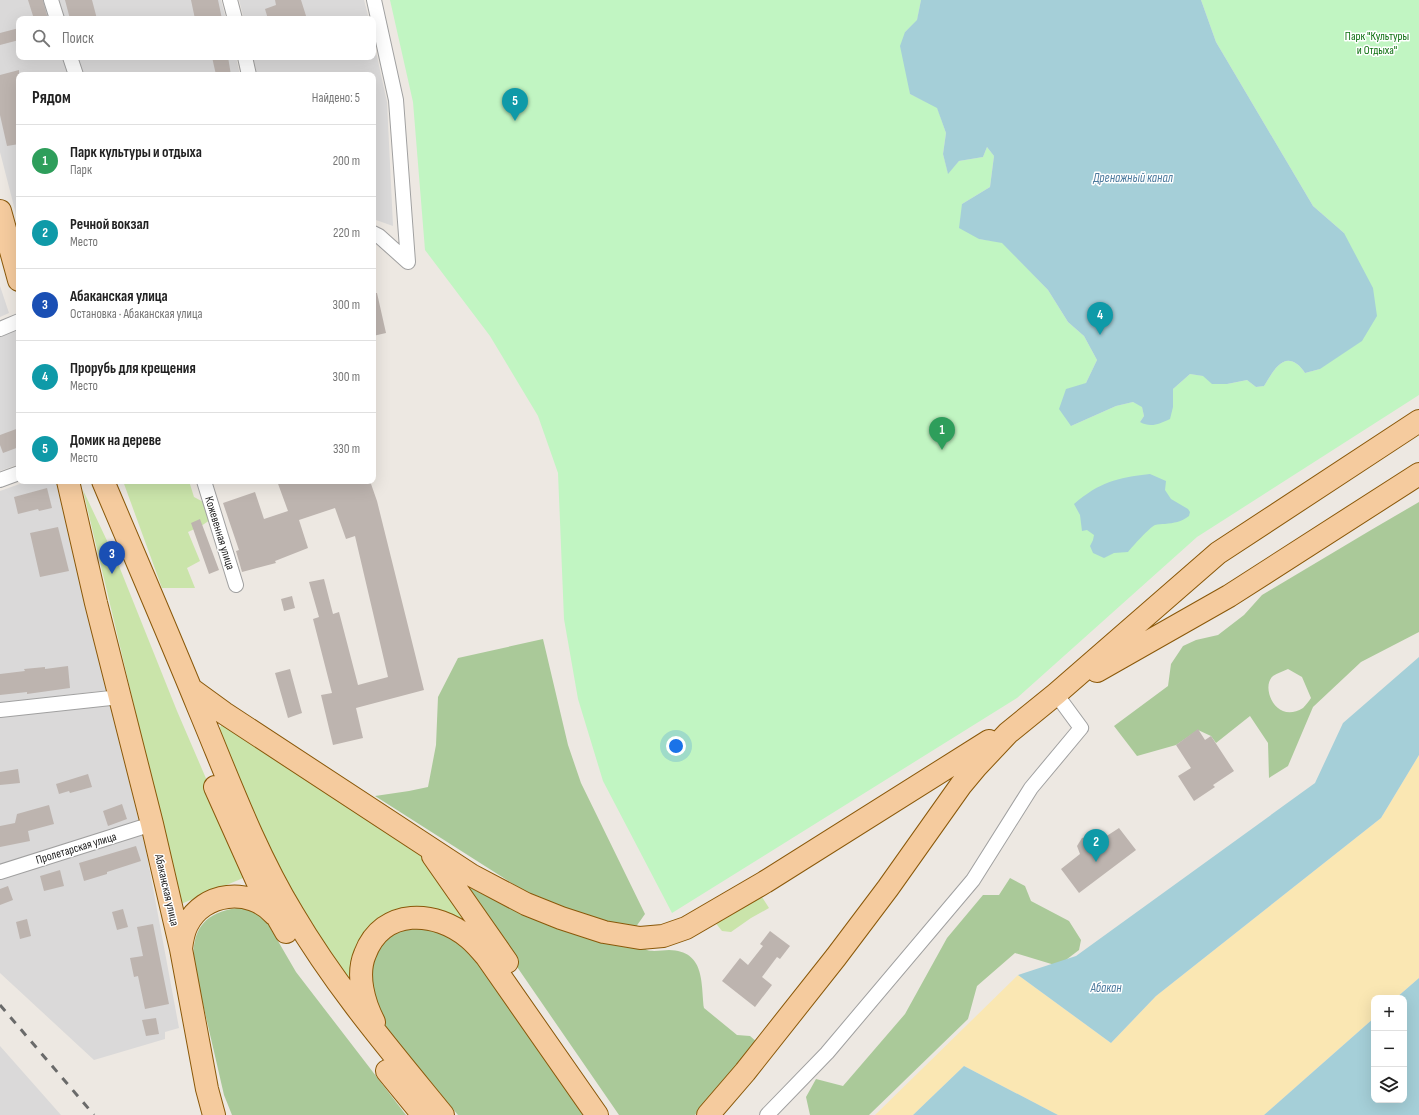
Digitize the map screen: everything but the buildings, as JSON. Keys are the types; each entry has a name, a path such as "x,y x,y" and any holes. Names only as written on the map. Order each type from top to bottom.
{"main road":[{"path":"0,211 16,269"},
{"path":"708,1115 745,1072 836,957 976,767 1008,733 1056,694 1218,553 1419,421"},
{"path":"1056,694 1229,596 1419,474"},
{"name":"Абаканская улица","path":"69,484 181,949 213,1115"},
{"path":"89,484 222,803 258,883 278,920 336,1008 423,1115"},
{"path":"103,484 271,876 292,914 321,960 350,1000 443,1115"},
{"path":"191,689 224,713 471,875 506,894 542,910 583,925 618,935 640,938 663,936 686,928 765,882 1024,719"},
{"path":"411,835 423,846 442,868 611,1115"},
{"path":"181,949 182,936 187,924 193,916 207,904 220,899 234,896 254,900 262,903 278,920"},
{"path":"389,1049 378,1032 367,1006 362,985 364,955 379,932 394,921 412,917 441,922 469,938 486,956 597,1115"}],"street":[{"path":"51,0 56,16"},
{"path":"230,0 234,16"},
{"path":"374,0 396,100 408,262 376,234"},
{"path":"71,60 75,72"},
{"path":"246,60 248,72"},
{"path":"0,329 16,322"},
{"path":"0,480 16,475"},
{"name":"Кожевенная улица","path":"205,484 236,585"},
{"path":"767,1115 826,1053 973,880 1031,788 1082,728 1056,694"},
{"path":"0,710 120,697"},
{"name":"Пролетарская улица","path":"0,872 152,824"}],"shaded area":[{"path":"0,0 44,0 50,16 16,16 16,60 64,60 68,72 16,72 16,214 0,152"},
{"path":"58,0 221,0 225,16 64,16"},
{"path":"239,0 364,0 368,16 243,16"},
{"path":"376,52 387,102 393,226 376,220 376,72 256,72 254,60 376,60"},
{"path":"78,60 237,60 239,72 82,72"},
{"path":"0,286 9,313 0,317"},
{"path":"16,330 16,465 0,471 0,337"},
{"path":"20,484 59,484 108,690 0,703 0,491"},
{"path":"110,702 139,822 0,865 0,717"},
{"path":"143,834 179,1028 165,1032 165,1039 94,1060 0,973 0,880"},
{"path":"0,1046 61,1115 0,1115"}],"green space":[{"name":"Парк \"Культуры и Отдыха\"","path":"390,0 921,0 917,21 905,32 910,94 937,107 946,133 943,154 948,173 959,161 983,157 987,147 994,156 990,187 962,204 979,239 1002,242 1048,290 1068,322 1084,336 1097,360 1086,383 1071,426 1116,406 1133,402 1142,406 1144,416 1140,422 1173,407 1173,389 1190,374 1204,376 1227,384 1247,380 1256,387 1264,386 1273,371 1281,363 1286,361 1291,361 1297,364 1305,373 1320,369 1344,233 1313,206 1216,42 1201,0 1419,0 1419,395 1197,537 1017,698 672,913 603,781 578,699 564,619 558,473 538,416 490,336 425,250 413,102"},
{"path":"124,484 190,484 194,497 207,504 210,520 188,532 200,561 187,568 195,588 162,588"},
{"path":"83,490 119,566 177,711 248,876 181,904"},
{"path":"1419,502 1419,632 1361,662 1313,707 1288,766 1269,778 1268,743 1250,716 1216,743 1211,736 1198,730 1176,745 1137,756 1114,726 1168,686 1171,664 1183,646 1196,640 1218,635 1244,615 1262,595","holes":["1288,669 1302,677 1311,698 1308,702 1303,708 1293,712 1285,712 1278,708 1270,695 1268,688 1269,681 1273,676"]},
{"path":"543,639 568,745 581,783 645,914 633,931 585,916 524,891 375,796 428,787 436,745 438,697 458,658"},
{"path":"224,720 425,857 489,943 349,981 330,958 279,868 248,802 218,731"},
{"path":"1010,878 1025,886 1031,901 1069,921 1081,940 1079,950 1058,966 1015,953 977,986 968,1019 869,1115 810,1115 806,1097 816,1079 843,1086 905,1014 947,938 983,895 999,895"},
{"path":"467,885 634,941 649,951 669,950 681,952 689,956 695,962 699,970 704,1008 737,1035 750,1036 757,1042 695,1115 619,1115 464,890"},
{"path":"760,894 769,908 731,932 722,931 714,921"},
{"path":"237,908 247,909 264,917 296,972 406,1115 232,1115 224,1095 194,965 194,953 197,934 201,926 215,914"},
{"path":"397,928 436,928 471,950 586,1115 458,1115 388,1031 374,1005 369,970 377,946"}],"sand":[{"path":"1419,755 1419,978 1399,995 1371,995 1371,1021 1264,1115 1058,1115 964,1066 913,1115 875,1115 1018,975 1111,1043 1156,996 1381,818"}],"water":[{"name":"Дренажный канал","path":"921,0 1201,0 1216,42 1313,206 1344,233 1373,288 1377,316 1362,341 1320,369 1305,373 1298,365 1291,361 1281,363 1273,371 1264,386 1256,387 1247,380 1227,384 1212,384 1203,376 1190,374 1173,389 1173,407 1170,419 1159,424 1148,425 1140,422 1144,416 1142,407 1133,402 1116,406 1071,426 1059,409 1066,389 1086,383 1097,360 1084,336 1068,322 1048,290 1002,243 979,239 959,228 962,204 990,187 994,156 987,147 983,157 959,161 948,174 943,154 946,133 937,108 910,94 900,46 905,32 917,20"},
{"path":"1150,474 1166,481 1165,490 1171,499 1188,509 1190,512 1189,516 1177,522 1155,525 1145,533 1128,552 1114,553 1104,558 1093,553 1090,546 1094,535 1087,530 1082,531 1080,515 1074,504 1092,491 1109,482 1127,477"},
{"name":"Абакан","path":"1419,657 1419,755 1381,818 1156,996 1111,1043 1018,975 1076,956 1315,783 1343,723"},
{"path":"1419,978 1419,1115 1264,1115 1371,1021 1371,1103 1407,1103 1407,995 1399,995"},
{"path":"964,1066 1058,1115 913,1115"}],"railway":[{"path":"0,1005 94,1115"}],"place":[{"name":"Домик на дереве","path":"515,121"},
{"name":"Прорубь для крещения","path":"1100,335"},
{"name":"Парк культуры и отдыха","path":"942,450"},
{"name":"Абаканская улица","path":"112,574"},
{"name":"Речной вокзал","path":"1096,862"}]}
